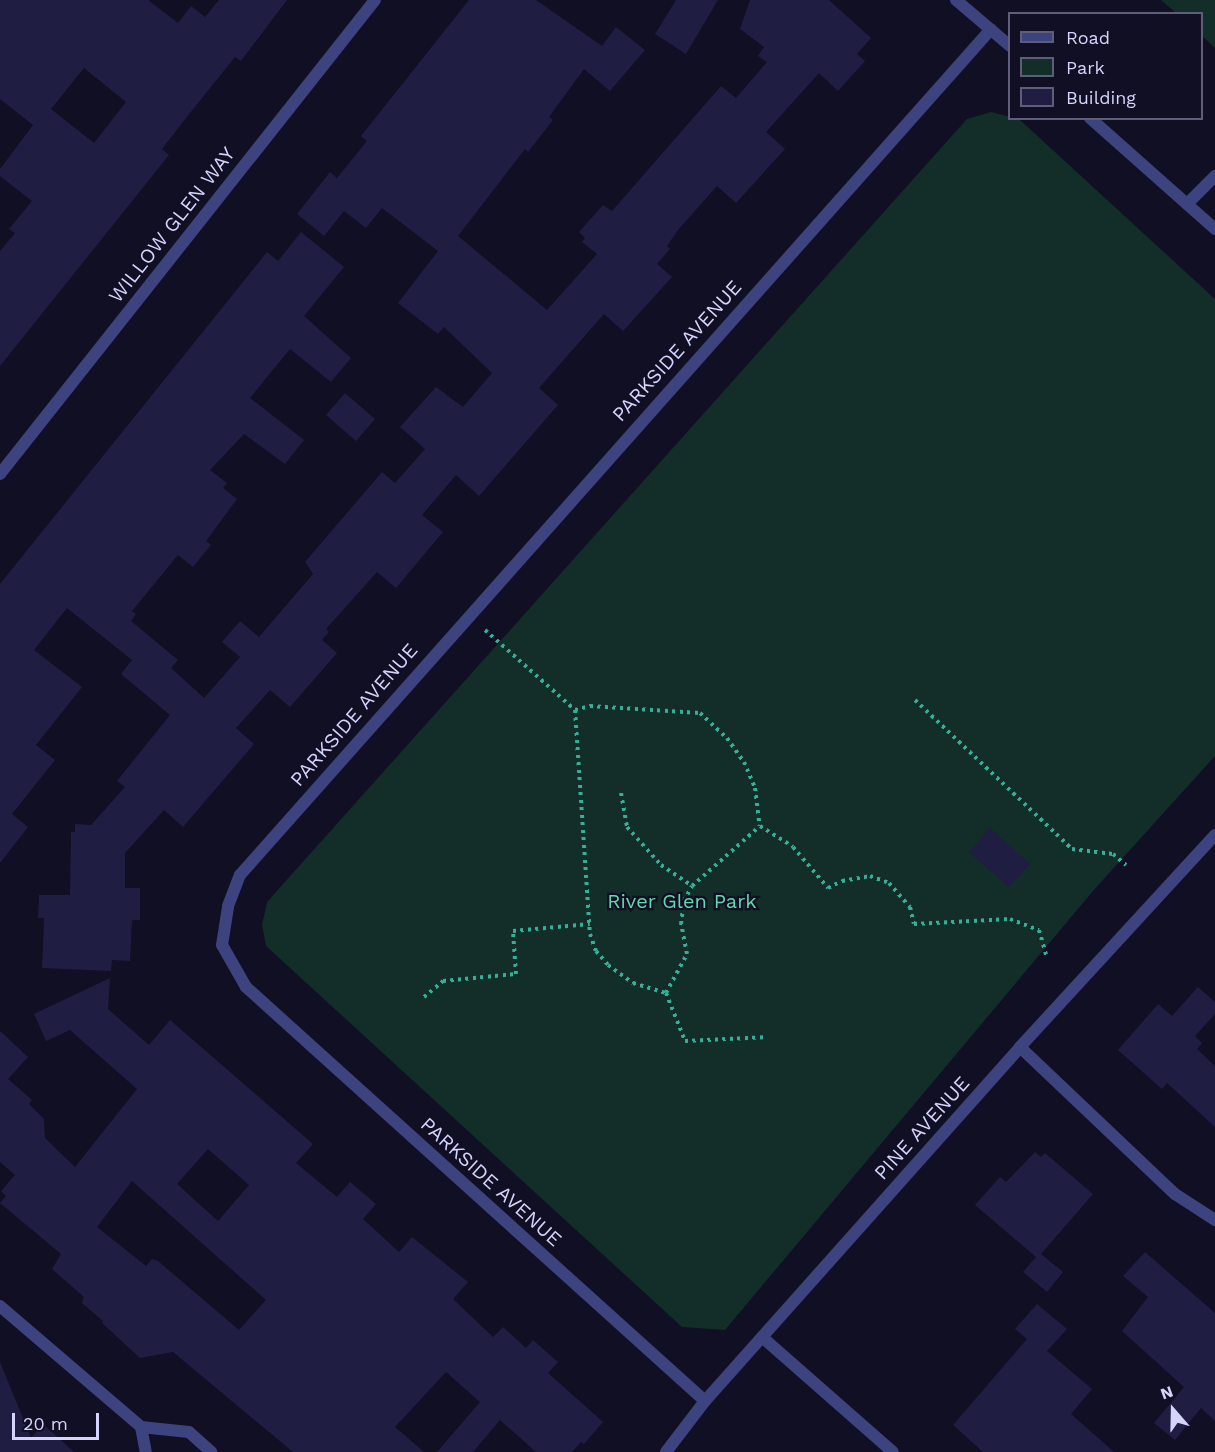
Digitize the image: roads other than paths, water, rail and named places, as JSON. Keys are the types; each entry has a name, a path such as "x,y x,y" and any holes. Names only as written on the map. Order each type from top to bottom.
{"street":[{"name":"WILLOW GLEN WAY","path":"0,474 375,0"},
{"path":"956,0 1008,44"},
{"name":"PARKSIDE AVENUE","path":"705,1401 246,987 222,945 228,906 240,874 468,614 991,29"},
{"path":"1092,120 1215,229"},
{"path":"1187,204 1215,176"},
{"name":"PINE AVENUE","path":"666,1452 705,1401 1020,1047 1215,835"},
{"path":"1020,1047 1174,1194 1215,1220"},
{"path":"0,1306 141,1427 189,1432 211,1452"},
{"path":"762,1337 893,1452"},
{"path":"141,1427 146,1452"}],"park label":[{"name":"River Glen Park","path":"682,901"}]}
